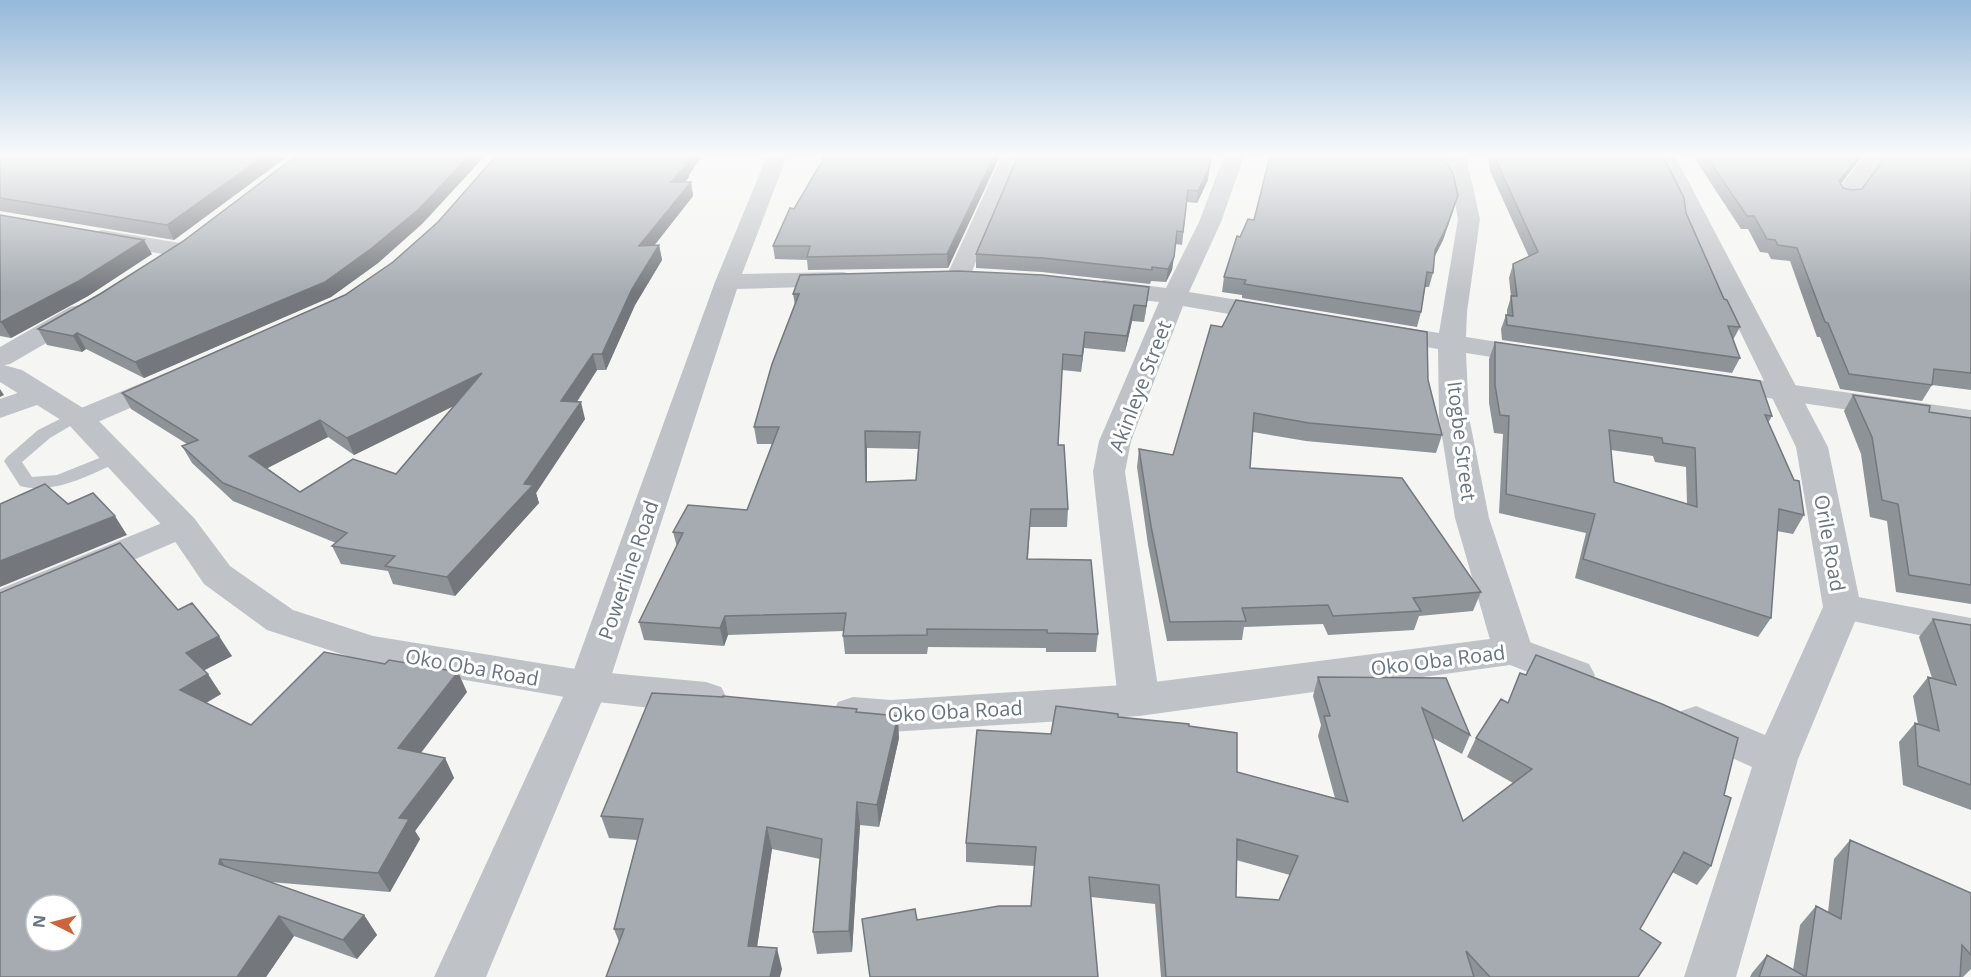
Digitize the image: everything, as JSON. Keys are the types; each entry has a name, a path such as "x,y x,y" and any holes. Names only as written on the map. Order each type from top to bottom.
{"street":[{"name":"Powerline Road","path":"460,977 588,687 727,282 759,202"},
{"path":"958,277 990,202"},
{"name":"Akinleye Street","path":"1139,700 1109,472 1115,441 1174,297 1217,202"},
{"name":"Itogbe Street","path":"1465,202 1469,219 1454,312 1452,343 1454,417 1472,518 1513,650"},
{"name":"Orile Road","path":"1682,202 1812,447 1842,607 1776,759 1710,977"},
{"path":"77,233 190,242 153,267"},
{"path":"727,282 865,279"},
{"path":"1076,285 1174,297 1302,318"},
{"path":"0,358 98,303"},
{"path":"1359,328 1555,359"},
{"path":"78,418 189,372"},
{"name":"Oko Oba Road","path":"0,373 12,376 78,418 182,526 217,575 280,620 372,650 588,687 740,701"},
{"path":"1693,379 1971,419"},
{"path":"0,408 41,394"},
{"path":"0,603 182,526"},
{"path":"1842,607 1971,632"},
{"name":"Oko Oba Road","path":"821,710 891,716 1139,700 1513,650 1611,689"},
{"path":"1664,709 1776,759"}],"lane":[{"path":"78,418 44,434 13,461 26,482 37,484 59,481 117,456"}],"building":[{"path":"22,202 200,202 167,225"},
{"path":"236,202 426,202 372,248 325,282 135,362 77,333 73,336 38,329 100,294 182,242"},
{"path":"456,202 675,202 639,246 659,245 632,289 602,354 593,354 561,401 581,402 524,484 533,485 447,577 385,566 395,556 332,546 347,533 223,483 182,446 198,440 122,393 345,295 393,262 438,222","holes":["482,373 396,474 353,459 300,492 249,456 320,420 347,438"]},
{"path":"798,202 972,202 947,254 807,257 810,246 773,246 790,208 794,209"},
{"path":"998,202 1187,202 1183,232 1177,231 1174,257 1168,269 1152,267 1152,270 1043,258 976,254"},
{"path":"1259,202 1456,202 1435,250 1433,273 1427,272 1421,312 1244,284 1246,280 1224,277 1237,236 1240,237 1248,219 1254,220"},
{"path":"1515,202 1684,202 1686,213 1724,299 1727,300 1740,327 1728,326 1740,358 1507,325 1506,315 1513,316 1511,296 1517,296 1513,264 1538,252"},
{"path":"1737,202 1971,202 1971,373 1934,369 1932,385 1849,374 1828,323 1825,322 1797,248 1778,245 1775,240 1767,239 1754,216 1747,216"},
{"path":"0,215 144,240 79,281 0,322"},
{"path":"958,271 1042,275 1149,287 1146,306 1134,305 1127,336 1085,332 1082,356 1063,354 1058,445 1064,445 1068,509 1031,509 1027,559 1091,560 1098,634 1047,633 1047,630 927,629 927,635 843,636 846,613 725,616 720,628 639,622 683,533 673,532 688,505 747,510 779,427 754,427 772,364 799,294 793,294 800,275","holes":["865,431 920,432 916,480 866,482"]},
{"path":"1236,300 1427,332 1428,380 1442,435 1309,423 1254,413 1250,468 1402,478 1481,592 1413,598 1421,611 1333,616 1328,605 1242,608 1246,621 1170,622 1139,449 1173,455 1211,325 1222,327"},
{"path":"1495,342 1760,381 1772,416 1765,415 1794,480 1799,481 1804,515 1779,509 1771,618 1583,559 1595,514 1506,494 1509,416 1500,415 1495,385","holes":["1609,430 1662,438 1663,443 1695,448 1697,507 1614,482"]},
{"path":"1853,395 1930,406 1929,412 1971,418 1971,585 1909,575 1898,504 1882,500 1872,437"},
{"path":"45,484 68,504 93,493 115,516 0,561 0,504"},
{"path":"120,543 178,610 192,603 219,636 186,653 208,674 180,690 251,725 324,652 385,664 389,660 458,672 398,748 445,758 399,818 409,819 378,873 220,859 219,864 364,915 343,940 279,916 237,977 0,977 0,593"},
{"path":"1933,619 1971,625 1971,785 1918,766 1915,723 1939,731 1928,677 1956,685"},
{"path":"1536,655 1662,704 1738,738 1724,795 1731,798 1711,866 1684,852 1640,929 1661,943 1638,977 1490,977 1466,951 1474,977 1166,977 1159,885 1089,877 1098,977 870,977 862,919 915,909 917,920 999,906 1031,906 1036,847 966,843 977,730 1051,734 1056,706 1118,714 1118,717 1189,724 1189,726 1237,733 1237,772 1348,802 1324,716 1330,716 1318,677 1446,678 1470,735 1422,708 1463,821 1532,769 1476,738 1501,699 1508,703 1520,673 1526,675","holes":["1237,839 1298,856 1279,900 1236,897"]},
{"path":"652,693 723,696 857,709 856,712 898,716 877,805 857,802 849,931 813,932 822,839 767,827 748,946 777,948 770,977 606,977 624,929 614,929 643,819 601,816"},
{"path":"1850,840 1971,893 1971,955 1962,945 1960,977 1806,977 1816,906 1841,919"},
{"path":"1767,955 1806,977 1759,977"}]}
